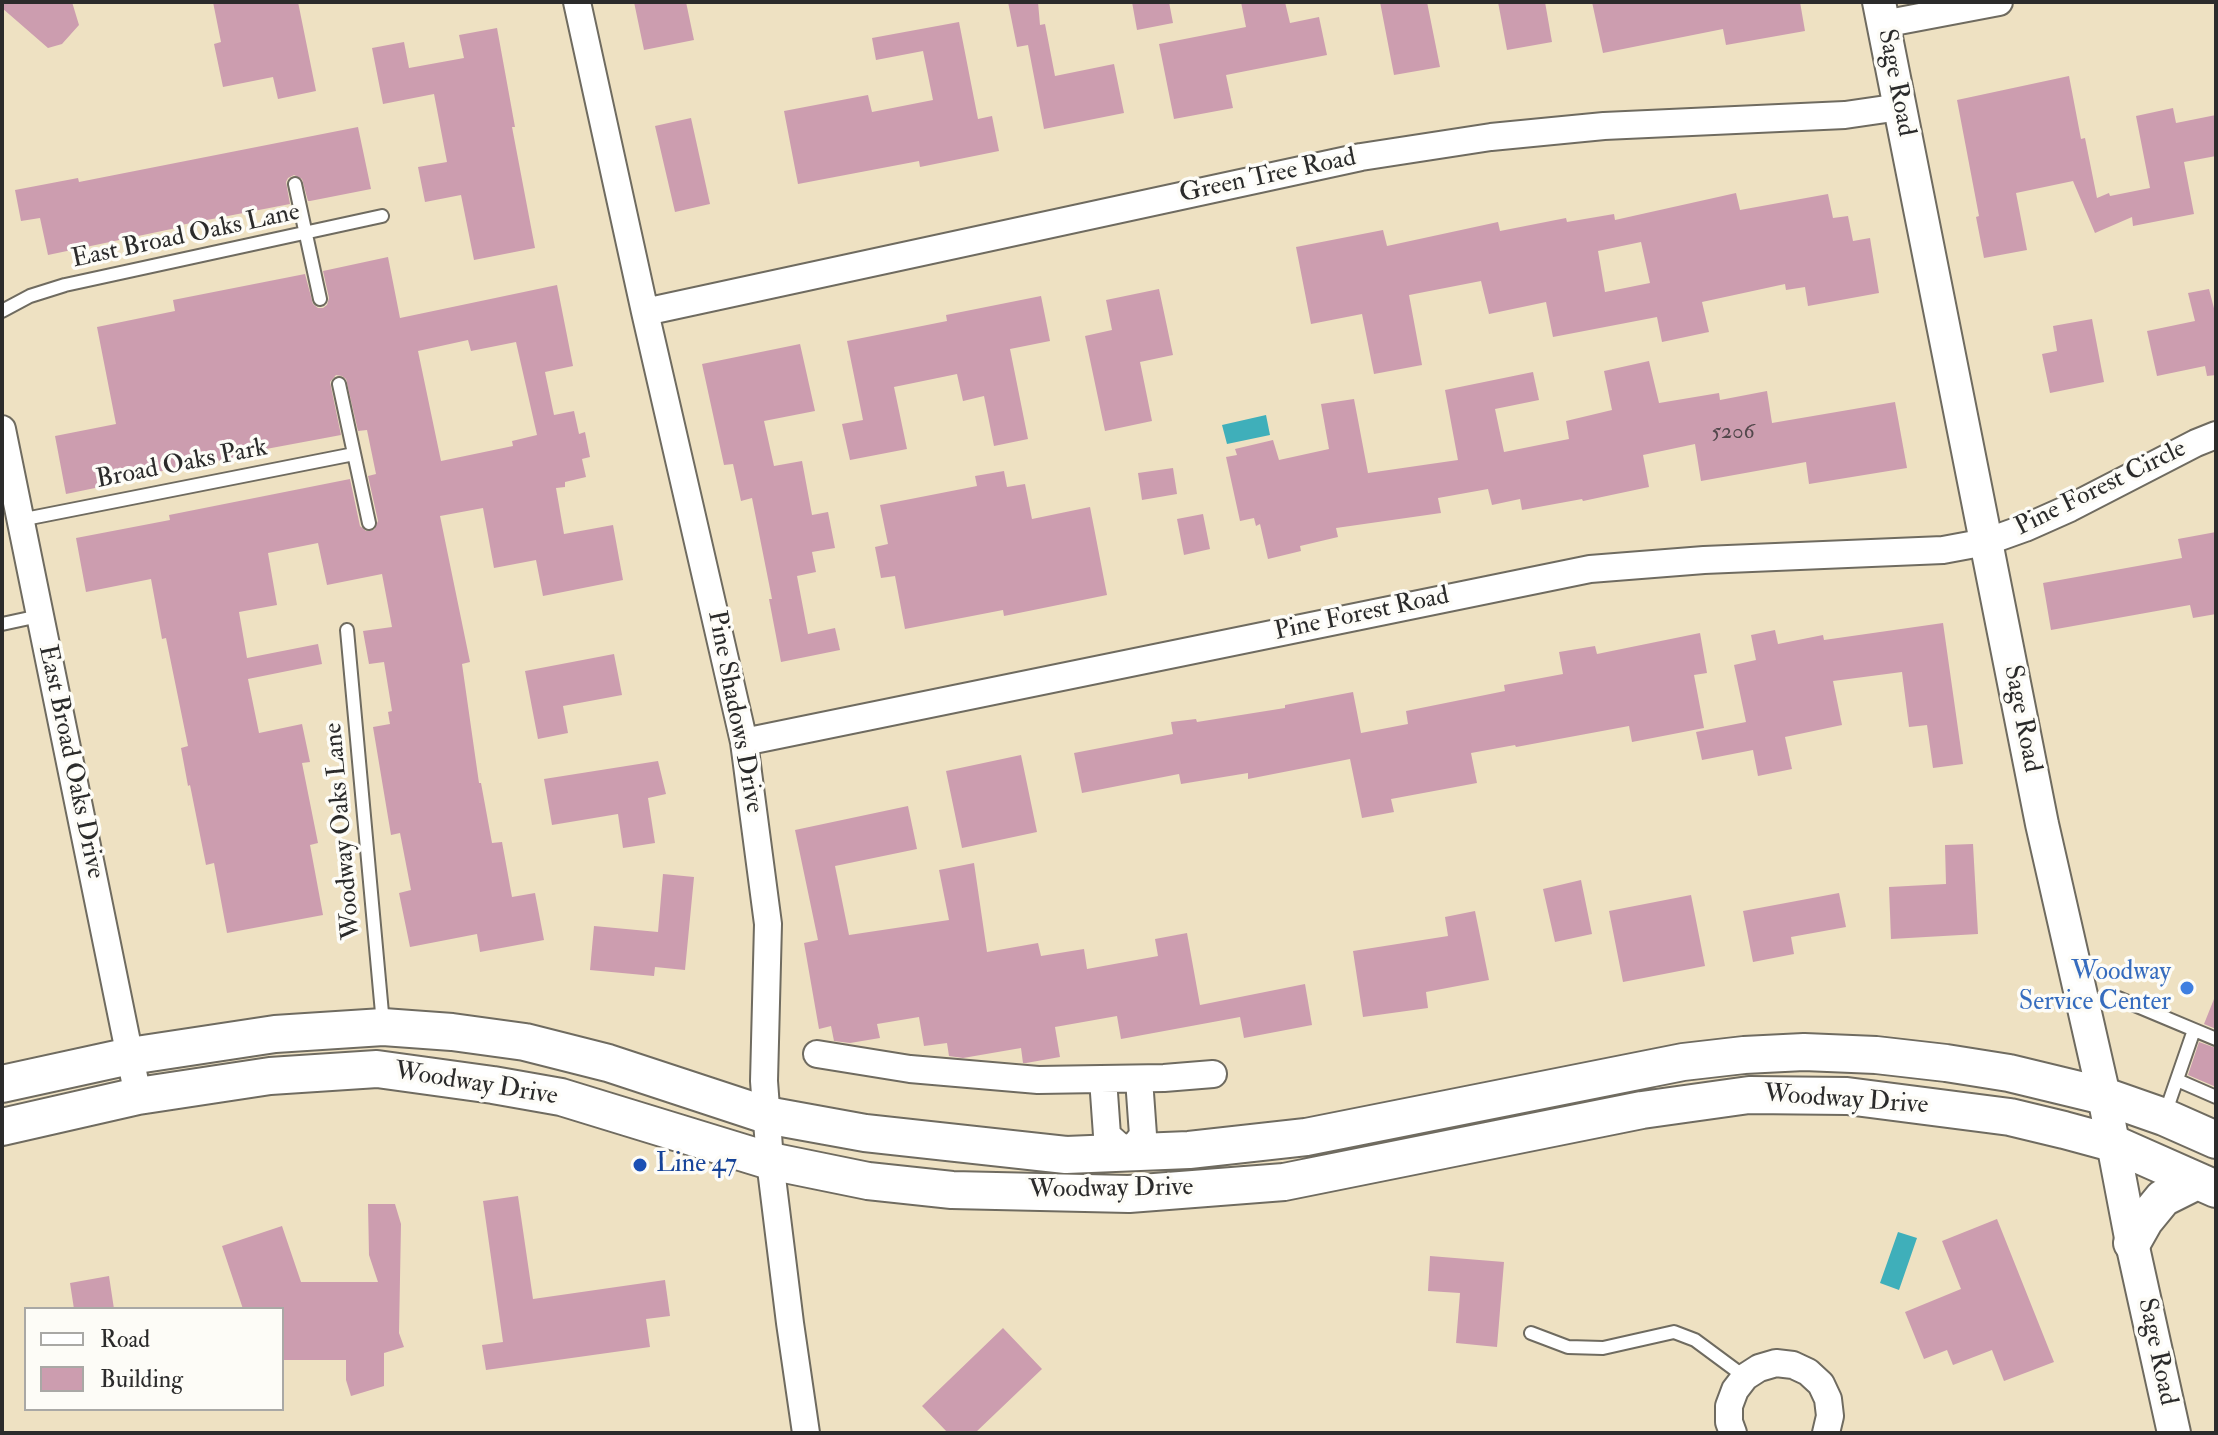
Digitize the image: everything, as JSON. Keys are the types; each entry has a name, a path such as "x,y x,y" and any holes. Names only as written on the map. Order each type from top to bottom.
{"main road":[{"name":"Woodway Drive","path":"2,1084 130,1056 275,1034 383,1027 525,1042 608,1063 766,1115 865,1133 1066,1155 1128,1154 1306,1137 1683,1062 1804,1052 1876,1055 2009,1073 2104,1096 2216,1140"},
{"path":"1744,1055 1749,1095"},
{"name":"Woodway Drive","path":"2,1127 138,1096 270,1076 377,1069 561,1097 770,1161 868,1181 952,1190 1129,1194 1284,1182 1642,1110 1749,1095 1847,1096 2010,1117 2112,1143 2207,1185"},
{"path":"1469,1104 1479,1143"},
{"path":"615,1114 647,1105 745,1127 766,1115"},
{"path":"1128,1154 1129,1194"},
{"path":"2132,1243 2163,1198 2207,1185"}],"street":[{"name":"Pine Shadows Drive","path":"577,2 744,742 768,924 764,1081 770,1161 806,1433"},
{"path":"1881,13 1999,2"},
{"name":"Sage Road","path":"1881,13 2042,824 2104,1096 2132,1243 2174,1433"},
{"name":"Green Tree Road","path":"645,312 1375,155 1491,137 1604,126 1845,115 1900,107"},
{"name":"East Broad Oaks Drive","path":"2,429 138,1096"},
{"name":"Pine Forest Circle","path":"1986,542 2070,508 2216,435"},
{"name":"Pine Forest Road","path":"744,742 1590,569 1704,560 1943,550 1986,542"},
{"path":"817,1054 910,1069 1038,1080 1139,1079 1213,1074"},
{"path":"1103,1079 1107,1135 1128,1154 1143,1135 1139,1079"},
{"path":"1733,1433 1729,1406 1735,1390 1745,1377 1759,1368 1776,1363 1793,1365 1808,1372 1821,1384 1828,1399 1830,1416 1826,1433"}],"lane":[{"path":"295,184 320,299"},
{"name":"East Broad Oaks Lane","path":"2,311 30,296 65,285 382,216"},
{"path":"339,384 369,523"},
{"name":"Broad Oaks Park","path":"20,520 354,454"},
{"path":"2,624 39,616"},
{"name":"Woodway Oaks Lane","path":"347,630 383,1027"},
{"path":"2082,1002 2118,998 2216,1039"},
{"path":"2164,1117 2194,1030"},
{"path":"2177,1080 2216,1097"},
{"path":"1531,1333 1568,1347 1603,1348 1674,1332 1695,1340 1745,1377"}],"water":[{"path":"1266,415 1270,435 1227,444 1222,425"},
{"path":"1898,1232 1917,1238 1899,1290 1880,1283"}],"building":[{"path":"2,2 72,2 79,25 62,44 48,48 2,8"},
{"path":"213,2 298,2 316,91 278,99 273,77 223,87 214,44 221,42"},
{"path":"634,2 686,2 694,40 644,50"},
{"path":"1008,2 1038,2 1040,25 1045,24 1055,76 1114,64 1124,113 1044,129 1028,45 1017,47"},
{"path":"1132,2 1169,2 1173,23 1137,30"},
{"path":"1241,2 1285,2 1290,23 1319,17 1327,55 1226,75 1233,108 1174,119 1159,44 1246,27"},
{"path":"1380,2 1427,2 1440,67 1394,75"},
{"path":"1498,2 1545,2 1552,42 1507,50"},
{"path":"1592,2 1800,2 1805,31 1726,45 1723,29 1603,53"},
{"path":"959,22 978,119 992,116 999,151 920,167 919,161 798,184 784,111 868,95 872,112 933,100 923,51 876,60 872,38"},
{"path":"497,28 535,248 474,260 461,195 425,202 418,167 447,162 434,94 383,104 372,48 404,42 409,68 464,58 459,35"},
{"path":"2069,76 2097,198 2109,193 2110,196 2150,188 2136,116 2173,108 2176,123 2216,115 2216,156 2184,162 2194,214 2133,226 2132,217 2095,233 2073,181 2016,193 2027,250 1984,258 1957,100"},
{"path":"691,118 710,204 675,212 655,126"},
{"path":"358,127 371,189 308,201 302,179 294,175 286,182 290,204 48,255 40,218 21,221 15,190 78,178 79,182"},
{"path":"1736,193 1740,210 1828,194 1833,218 1848,216 1853,241 1870,238 1879,293 1808,306 1805,287 1786,290 1785,284 1702,302 1709,332 1662,342 1657,317 1553,337 1546,302 1489,314 1481,281 1409,295 1422,365 1374,374 1362,314 1311,324 1296,247 1383,230 1387,246 1498,222 1500,231 1566,218 1567,222 1614,214 1615,220","holes":["1641,242 1650,283 1605,292 1598,251"]},
{"path":"388,257 400,318 557,285 573,366 545,372 554,415 574,411 579,434 585,432 590,457 582,459 586,477 565,482 565,487 556,488 564,534 613,525 623,580 543,596 536,560 494,568 483,508 440,516 470,662 462,664 479,783 492,843 502,842 512,897 535,893 544,940 480,952 477,934 410,947 399,893 411,890 400,833 391,835 373,727 390,724 388,712 392,711 384,662 369,664 363,631 392,627 382,574 327,585 318,543 268,553 277,605 239,612 247,658 318,644 322,664 248,679 259,733 302,724 310,762 302,763 318,843 310,845 323,915 227,933 214,863 206,865 188,786 181,748 188,746 151,579 86,592 76,538 170,520 169,515 350,479 360,526 366,531 374,530 378,521 368,476 376,474 367,430 358,431 346,379 336,375 330,382 341,435 234,455 234,458 157,472 158,475 66,494 55,436 116,424 97,327 175,311 173,300 305,274 313,304 323,308 329,298 323,271","holes":["468,340 471,351 516,342 537,435 512,441 513,446 441,461 418,351"]},
{"path":"1159,289 1173,355 1140,362 1152,421 1105,431 1085,336 1112,330 1106,300"},
{"path":"2209,289 2216,316 2216,375 2207,376 2205,366 2157,376 2147,331 2195,321 2188,293"},
{"path":"1041,296 1050,341 1010,349 1028,439 994,446 984,396 963,401 957,374 894,387 907,449 850,460 842,424 863,420 847,341 947,321 946,315"},
{"path":"2092,319 2104,382 2050,393 2042,354 2057,351 2053,326"},
{"path":"800,344 815,411 764,421 774,466 802,461 812,515 828,512 835,548 812,552 816,572 797,576 808,634 835,628 840,650 781,662 752,498 741,501 733,464 724,465 702,364"},
{"path":"1649,361 1659,403 1719,393 1720,400 1767,391 1772,423 1895,402 1907,468 1809,484 1806,462 1701,481 1695,444 1643,455 1649,487 1522,510 1520,499 1492,505 1488,489 1438,498 1441,513 1336,528 1338,537 1300,546 1301,551 1268,559 1260,524 1256,526 1254,518 1240,521 1226,457 1237,455 1235,449 1273,440 1279,460 1329,449 1321,404 1354,399 1368,473 1458,460 1445,390 1533,372 1539,400 1495,409 1504,452 1569,439 1566,421 1612,410 1604,371"},
{"path":"1173,468 1177,494 1142,500 1138,473"},
{"path":"1004,471 1007,487 1025,484 1032,519 1090,507 1107,595 1004,616 1003,610 905,629 895,576 881,578 875,547 888,544 880,505 977,486 975,476"},
{"path":"1203,514 1210,549 1184,555 1177,519"},
{"path":"2216,532 2216,614 2193,618 2190,605 2051,630 2043,583 2182,558 2178,539"},
{"path":"1943,623 1963,764 1933,768 1927,725 1909,727 1902,672 1833,681 1842,725 1785,737 1792,769 1758,776 1753,750 1702,760 1696,732 1746,722 1734,665 1756,660 1751,635 1775,630 1778,644 1823,635 1824,640"},
{"path":"1700,633 1707,673 1694,675 1704,728 1632,742 1629,726 1471,753 1477,783 1391,799 1394,812 1362,818 1350,759 1248,779 1248,773 1181,784 1179,774 1082,793 1074,753 1173,734 1171,722 1196,719 1197,722 1285,708 1285,705 1353,692 1361,733 1408,724 1406,711 1505,691 1504,685 1563,674 1559,652 1595,646 1597,654"},
{"path":"614,654 622,695 563,706 568,733 538,739 525,671"},
{"path":"1021,755 1037,832 962,848 946,771"},
{"path":"658,761 666,794 648,798 655,843 623,848 618,814 552,825 544,779"},
{"path":"908,806 917,849 835,866 849,935 949,920 939,870 974,863 987,952 1038,943 1041,956 1084,949 1087,969 1158,956 1155,939 1187,933 1200,1005 1305,984 1312,1025 1244,1038 1240,1017 1121,1039 1117,1016 1055,1027 1060,1057 1026,1063 1023,1063 1021,1048 963,1058 949,1056 947,1043 924,1046 919,1017 877,1024 880,1038 850,1043 834,1041 831,1026 819,1029 804,943 818,940 795,830"},
{"path":"1973,844 1978,934 1891,939 1889,887 1946,884 1945,845"},
{"path":"663,874 694,877 685,970 655,967 654,976 590,970 594,926 658,932"},
{"path":"1581,880 1592,934 1555,942 1543,889"},
{"path":"1839,893 1846,927 1791,937 1794,954 1753,962 1743,911"},
{"path":"1691,895 1705,966 1623,982 1609,911"},
{"path":"1475,911 1489,980 1426,992 1428,1008 1363,1017 1353,951 1448,936 1445,917"},
{"path":"2216,999 2216,1029 2204,1024"},
{"path":"2199,1042 2216,1048 2216,1087 2188,1075"},
{"path":"518,1196 533,1299 665,1280 670,1316 646,1319 650,1347 486,1370 482,1345 503,1342 483,1201"},
{"path":"368,1204 395,1204 401,1224 399,1333 404,1347 384,1353 384,1386 351,1396 346,1380 346,1360 284,1360 284,1307 242,1307 222,1246 282,1226 301,1282 378,1282 369,1255"},
{"path":"1997,1219 2054,1362 2004,1381 1992,1350 1953,1365 1947,1350 1924,1359 1905,1312 1961,1289 1942,1241"},
{"path":"1430,1256 1504,1262 1497,1347 1456,1343 1460,1293 1428,1291"},
{"path":"109,1276 114,1307 74,1307 70,1283"},
{"path":"1003,1328 1042,1369 975,1433 948,1433 922,1406"}],"place":[{"name":"Woodway Service Center","path":"2187,988"},
{"name":"Line 47","path":"640,1165"}]}
